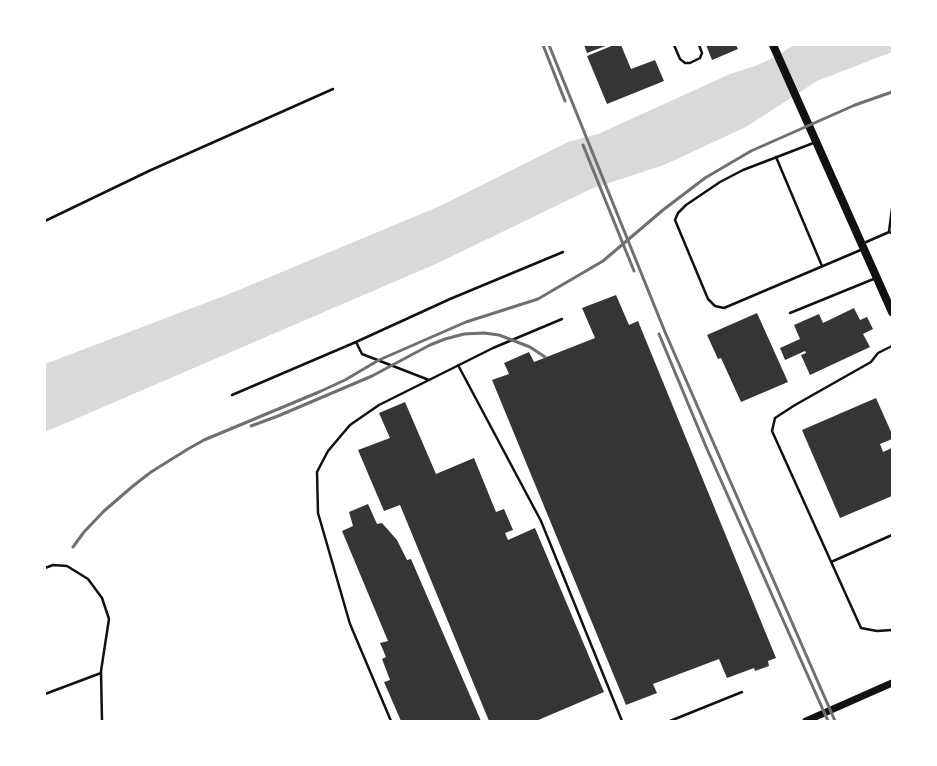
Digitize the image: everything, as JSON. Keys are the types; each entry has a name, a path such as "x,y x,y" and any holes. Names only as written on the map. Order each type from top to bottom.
{"main road":[{"path":"774,48 892,312"}],"street":[{"path":"806,721 892,683"}],"lane":[{"path":"674,45 680,59 685,63 690,63 700,58 702,53 699,45"},
{"path":"45,221 151,170 333,89"},
{"path":"816,142 743,170 720,182 686,205 678,213 675,220 708,299 715,306 724,308 822,266 890,233 892,208"},
{"path":"776,157 822,266"},
{"path":"232,395 356,342 450,299 563,252"},
{"path":"790,313 877,278"},
{"path":"391,721 350,624 318,513 316,472 328,451 350,425 379,404 493,348 562,319"},
{"path":"356,342 362,354 430,380"},
{"path":"892,346 878,353 871,362 775,418 772,431 861,628 877,631 892,630"},
{"path":"458,365 541,521 622,721"},
{"path":"831,562 892,535"},
{"path":"45,568 53,565 67,566 88,579 102,598 109,619 101,673 102,721"},
{"path":"45,694 101,673"},
{"path":"670,721 742,692"}],"shaded area":[{"path":"794,45 892,45 892,52 817,81 746,127 664,165 591,189 438,263 45,432 45,364 229,294 440,206 568,142 598,134 730,74 755,66 777,56"}],"building":[{"path":"584,45 608,45 587,53"},
{"path":"614,45 621,45 631,69 655,60 664,81 607,104 587,56"},
{"path":"706,45 736,45 738,49 712,60"},
{"path":"616,295 629,325 638,321 776,658 768,661 769,666 755,671 754,668 727,678 719,659 653,684 657,693 626,705 492,380 509,374 504,363 529,352 534,362 595,338 582,308"},
{"path":"854,308 860,320 867,317 873,329 863,334 870,347 810,375 801,355 806,353 805,351 785,360 780,348 800,339 794,325 819,314 823,323"},
{"path":"757,313 788,382 741,402 721,358 718,359 707,335"},
{"path":"876,398 892,434 892,439 880,444 883,452 892,448 892,496 840,518 802,430"},
{"path":"405,402 436,474 474,458 496,512 504,509 513,530 505,533 508,540 535,528 604,692 536,721 489,721 400,505 384,511 358,450 390,438 379,413"},
{"path":"368,504 377,524 382,523 397,540 407,560 411,559 481,721 401,721 384,682 390,680 382,659 386,657 380,643 388,641 342,531 353,526 349,512"}],"railway":[{"path":"543,45 565,101"},
{"path":"549,45 665,332 835,721"},
{"path":"73,547 84,532 104,511 133,486 151,472 204,440 319,392 345,380 379,360 466,322 538,299 603,261 663,210 705,178 751,151 855,105 892,92"},
{"path":"583,145 634,271"},
{"path":"251,426 372,376 430,345 464,334 484,333 499,335 530,347 545,357"},
{"path":"659,334 707,449 828,721"}]}
